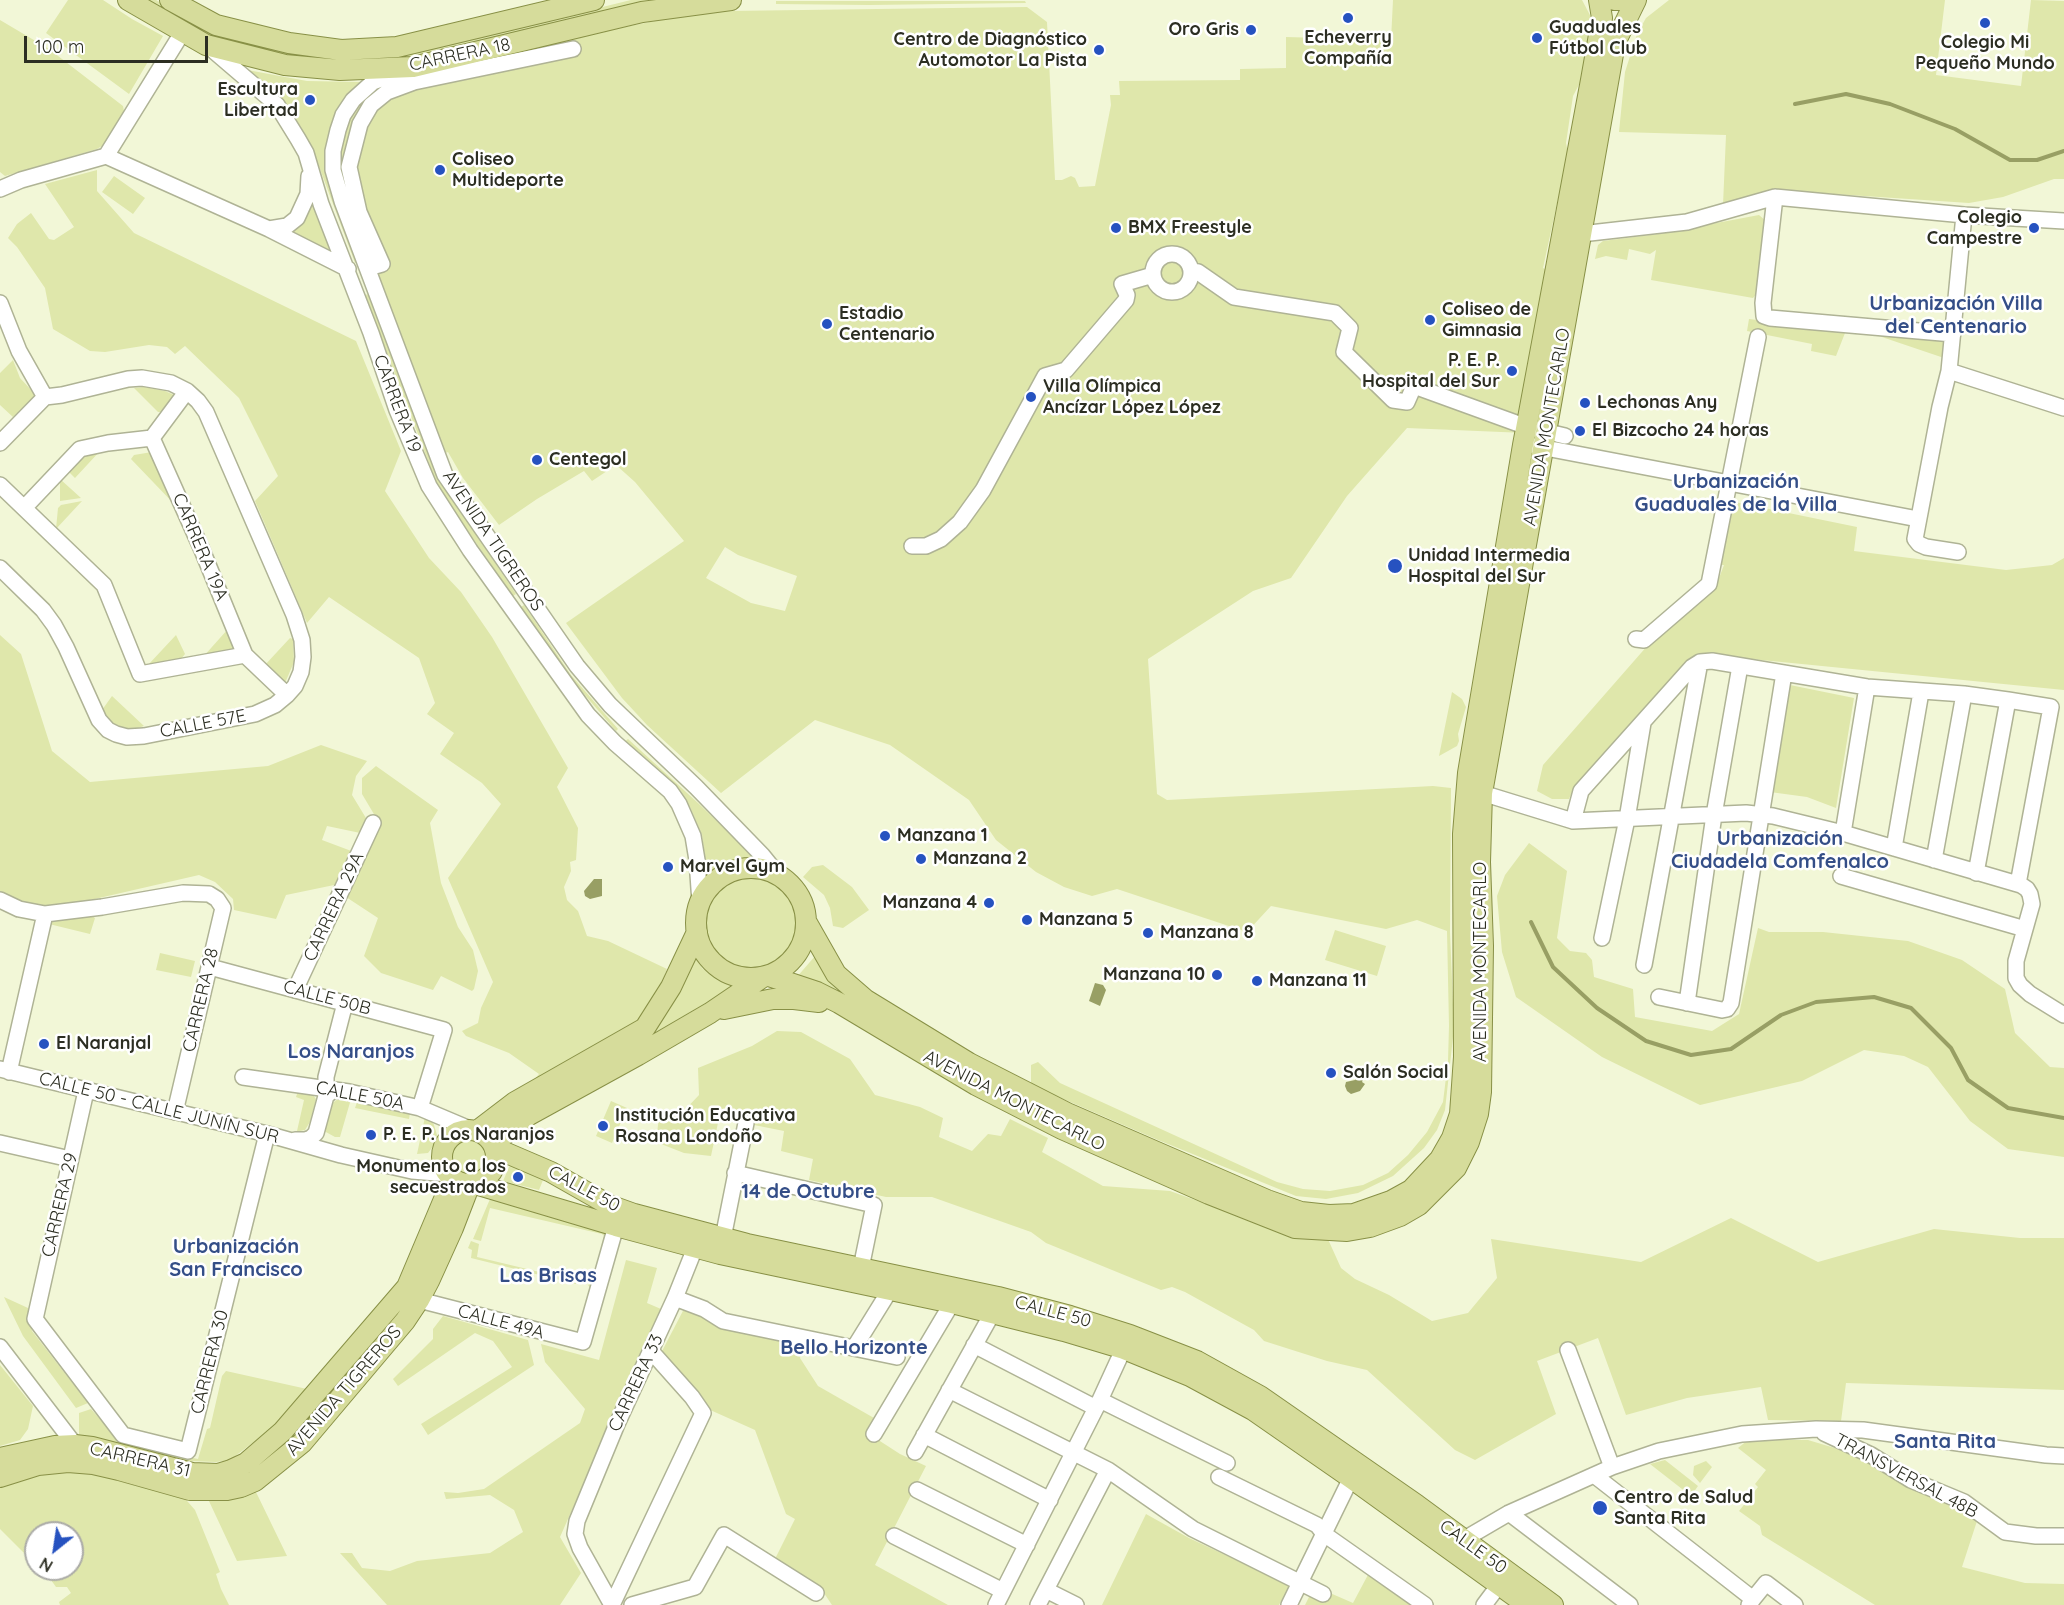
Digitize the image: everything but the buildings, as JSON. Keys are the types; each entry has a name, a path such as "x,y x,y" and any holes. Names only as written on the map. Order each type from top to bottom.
{"main road":[{"name":"CARRERA 18","path":"128,0 206,45 285,65 340,70 413,67 642,12 731,0"},
{"name":"CARRERA 18","path":"170,0 216,25 289,43 341,50 397,47 594,0"},
{"name":"AVENIDA MONTECARLO","path":"807,922 836,974 866,1000 969,1063 1067,1113 1267,1200 1301,1212 1329,1215 1354,1214 1391,1201 1411,1190 1440,1159 1452,1138 1460,1114 1464,1057 1463,834 1468,773 1525,436 1602,18 1599,0"},
{"path":"1614,0 1634,0"},
{"name":"AVENIDA MONTECARLO","path":"766,976 817,992 976,1085 1062,1129 1209,1194 1295,1228 1347,1231 1370,1227 1400,1216 1419,1205 1456,1168 1469,1142 1478,1114 1481,1092 1482,793 1552,438 1581,234 1615,44 1634,0"},
{"path":"494,1146 529,1115 639,1055 710,1013 766,976 786,967 795,958 802,947 807,922 799,895 787,881 761,869 750,868 729,873 712,885 700,903 696,916 697,932 702,948 723,971 742,978 766,976"},
{"path":"474,1130 486,1136 494,1146 496,1163 484,1180 462,1180 442,1158 444,1147 455,1134 474,1130 515,1102 645,1028 671,987 697,932"},
{"path":"710,1013 773,999 794,999 820,1003 851,1014 891,1035"},
{"path":"509,1131 508,1148 520,1158"},
{"name":"CALLE 50","path":"494,1146 551,1172 609,1205 627,1223"},
{"name":"CALLE 50","path":"462,1180 890,1290 993,1312 1065,1331 1127,1342 1197,1361 1260,1396 1456,1544 1499,1585 1527,1605"},
{"name":"AVENIDA TIGREROS","path":"0,1477 38,1466 68,1462 93,1464 190,1490 216,1491 241,1488 255,1481 302,1443 405,1321 419,1300 453,1228 462,1180"},
{"name":"CARRERA 31","path":"0,1458 55,1446 92,1447 182,1471 205,1474 218,1474 231,1470 252,1459 283,1431 407,1287 462,1180"},
{"name":"CALLE 50","path":"693,1238 723,1238 998,1297 1070,1316 1127,1342 1253,1410 1352,1478 1553,1605"}],"street":[{"path":"106,156 182,33"},
{"name":"CARRERA 19","path":"206,45 277,105 306,153 310,170 397,410 429,486 470,550 588,716 670,791 679,804 693,836 700,903"},
{"path":"0,189 21,180 106,156 269,229 345,267 370,274 382,264 359,212 350,166 360,124 371,105 387,92 414,82 573,49"},
{"name":"AVENIDA TIGREROS","path":"413,67 373,82 353,100 343,115 338,130 333,151 333,170 342,201 445,475 577,666 610,705 696,787 762,855 779,876"},
{"path":"269,229 287,226 297,218 308,194 310,170"},
{"path":"1775,197 1763,303 1764,316 1953,334"},
{"path":"1581,234 1687,222 1775,197 1964,215 2064,221"},
{"path":"1958,552 1926,547 1917,543 1915,539 1949,371 1964,215"},
{"path":"1170,253 1182,256 1192,271 1186,287 1171,292 1159,287 1153,275 1158,259 1170,253"},
{"path":"1192,271 1198,272 1234,297 1335,314 1350,328 1344,352 1393,400 1407,402 1414,386 1525,436 1552,438 1730,483 1918,519"},
{"path":"912,546 926,546 941,539 960,522 983,490 1045,376 1066,370 1126,300 1127,295 1122,284 1153,275"},
{"path":"0,303 19,351 45,397"},
{"path":"1636,639 1644,640 1709,584 1758,337"},
{"path":"1949,371 2064,408"},
{"path":"0,442 45,397 142,378 171,383 188,392 152,438 80,449 24,508"},
{"name":"CALLE 57E","path":"0,568 43,610 54,625 93,709 108,730 127,737 144,736 255,714 275,705 286,695 295,686 302,667 302,640 294,615 206,412 188,392"},
{"name":"CARRERA 19A","path":"152,438 246,656"},
{"path":"0,485 104,585 140,674 246,656 286,695"},
{"path":"1572,821 1581,791 1692,667 1700,662 1712,661 1867,687 1964,694 2050,706 2018,884"},
{"path":"1644,965 1700,662"},
{"path":"1688,1003 1714,815 1740,666"},
{"path":"1659,997 1722,1010 1727,1009 1731,1003 1784,673"},
{"path":"1843,833 1867,687"},
{"path":"1894,848 1921,692"},
{"path":"1934,860 1964,694"},
{"path":"1976,873 2008,700"},
{"path":"1602,938 1627,819 1643,722"},
{"path":"1482,793 1511,800 1572,821 1714,815 1773,816 1843,833 2018,884 2027,889 2032,904 2016,961 2016,978 2019,985 2030,994 2064,1015"},
{"name":"CARRERA 29A","path":"295,990 373,823"},
{"path":"1841,876 2025,929"},
{"name":"CARRERA 28","path":"45,914 183,893 209,894 217,899 222,908 175,1112"},
{"path":"0,900 19,909 45,914 5,1070"},
{"name":"CALLE 50B","path":"210,967 444,1030 420,1107"},
{"path":"291,1140 305,1140 316,1133 329,1092 326,1077 345,1003"},
{"name":"CALLE 50 - CALLE JUNÍN SUR","path":"5,1070 318,1148"},
{"name":"CALLE 50A","path":"243,1077 420,1107 474,1130"},
{"name":"CARRERA 29","path":"35,1319 86,1091"},
{"path":"723,1238 746,1123"},
{"name":"CARRERA 30","path":"35,1319 123,1435 188,1451 267,1134"},
{"path":"0,1143 70,1159"},
{"name":"CALLE 50","path":"318,1148 412,1171 462,1180"},
{"path":"735,1173 874,1205 861,1268"},
{"name":"CALLE 49A","path":"419,1300 583,1342 627,1223"},
{"name":"CARRERA 33","path":"612,1605 580,1548 575,1534 577,1521 617,1424 675,1298 693,1238"},
{"path":"854,1348 890,1290"},
{"path":"675,1298 704,1309 723,1321 897,1357"},
{"path":"874,1434 952,1303"},
{"path":"915,1452 993,1312"},
{"path":"894,1536 999,1598 1127,1342"},
{"path":"974,1345 1227,1463"},
{"path":"0,1347 75,1446"},
{"path":"1568,1350 1612,1467"},
{"path":"612,1605 703,1413 651,1351"},
{"path":"949,1390 1108,1470 1193,1529 1323,1594"},
{"name":"TRANSVERSAL 48B","path":"1816,1430 1844,1440 1911,1480 1964,1502 2006,1532 2036,1536 2064,1536"},
{"path":"1456,1544 1509,1513 1612,1467 1659,1451 1742,1434 1863,1430 2064,1456"},
{"path":"924,1436 1050,1500"},
{"path":"1038,1605 1108,1470"},
{"path":"1594,1475 1751,1602 1766,1583 1795,1605"},
{"path":"1219,1477 1317,1525 1324,1534 1425,1605"},
{"path":"1289,1605 1352,1478"},
{"path":"917,1490 1027,1545"},
{"path":"1509,1513 1630,1605"},
{"path":"633,1605 695,1587 724,1535 816,1593"},
{"path":"1484,1605 1499,1585"},
{"path":"1046,1590 1076,1605"}],"shaded area":[{"path":"68,0 103,0 163,36 129,94 46,33"},
{"path":"137,0 156,0 177,13 316,53 521,27 631,0 685,0 440,57 315,63 199,36"},
{"name":"Villa Olímpica Ancízar López López","path":"1393,0 1582,0 1591,17 1582,79 1573,96 1566,143 1568,153 1543,268 1554,274 1525,433 1407,428 1347,496 1291,578 1253,591 1148,659 1157,794 1167,800 1433,786 1451,788 1450,932 1454,1028 1445,1110 1437,1130 1424,1148 1393,1176 1358,1193 1326,1199 1296,1196 1031,1085 1031,1065 1038,1062 1060,1083 1277,1182 1303,1189 1330,1191 1363,1185 1388,1173 1408,1155 1427,1132 1443,1102 1449,1026 1447,931 1417,920 1386,929 1271,906 1247,932 1117,889 1092,896 1064,887 1036,872 996,840 969,800 890,745 815,720 721,793 647,725 622,698 566,623 684,541 635,482 616,465 592,481 584,471 499,525 463,478 448,452 439,456 333,151 338,130 373,82 517,49 679,16 728,11 1027,7 1047,22 1055,180 1071,176 1075,178 1079,187 1095,186 1111,105 1110,95 1120,95 1119,81 1240,80 1240,69 1286,68 1286,37 1391,40","holes":["725,547 738,555 797,576 785,611 751,603 706,578"]},
{"path":"1669,0 1945,0 1936,75 2021,86 2031,0 2064,1 2064,179 2054,179 2003,197 1969,203 1774,190 1723,205 1726,135 1619,132 1625,72 1637,34 1646,18"},
{"path":"776,1 1025,1 1026,3 869,5 776,4"},
{"path":"0,20 49,49 123,106 125,116 105,144 97,149 5,176 0,172"},
{"path":"242,69 307,81 361,82 344,100 336,113 327,139 325,160 359,261 355,263 311,145 303,131 278,99"},
{"path":"97,170 97,191 134,233 356,341 401,451 385,491 429,558 461,592 492,637 568,768 557,787 578,828 576,860 570,862 571,871 564,887 567,900 578,911 587,936 608,941 667,969 655,1001 642,1019 528,1087 539,1074 509,1053 466,1036 462,1031 478,1023 481,1008 493,982 448,878 501,804 482,783 440,754 454,733 427,714 435,703 419,658 329,597 307,623 255,501 278,476 239,398 185,346 175,354 167,347 149,345 105,352 90,351 53,329 45,288 17,247 8,238 17,224 31,213 49,239 54,240 74,227 45,184"},
{"path":"114,176 145,198 133,214 102,192"},
{"path":"311,202 330,248 329,250 291,232"},
{"path":"1759,215 1766,221 1758,292 1753,298 1651,280 1656,250 1650,254 1629,249 1627,260 1606,256 1595,259 1598,245 1603,241 1658,234"},
{"path":"369,294 439,479 516,594 513,596 449,504 435,479 365,295"},
{"path":"1749,319 1831,329 1845,333 1836,356 1811,351 1812,344 1747,331"},
{"path":"1876,333 1947,340 1944,358 1876,335"},
{"path":"13,360 20,378 34,393 34,397 13,417 0,405 0,373"},
{"path":"144,387 165,391 174,395 175,398 161,412 158,412 134,388"},
{"path":"100,451 75,478 69,472 69,467 81,454"},
{"path":"152,452 177,507 131,459 134,455"},
{"path":"60,479 81,498 60,501"},
{"path":"82,501 56,529 58,508 61,505"},
{"path":"1730,501 1857,527 1854,551 2006,570 2052,565 2064,558 2064,690 1711,655 1688,662 1574,787 1569,799 1552,799 1537,791 1543,765 1648,645 1716,586 1724,565 1716,565"},
{"path":"524,605 571,675 618,729 616,731 565,672 521,607"},
{"path":"228,629 237,652 203,657"},
{"path":"0,635 21,654 52,751 90,782 268,766 321,745 367,761 356,776 352,795 369,823 365,834 327,826 322,840 354,852 339,884 286,895 276,919 234,910 233,899 215,882 199,875 60,907 33,906 6,896 0,891"},
{"path":"176,635 185,654 181,659 148,665"},
{"path":"290,638 293,639 294,662 285,683 264,666"},
{"path":"1785,684 1854,698 1836,808 1807,797 1770,792"},
{"path":"1452,692 1462,699 1466,707 1457,746 1439,756"},
{"path":"112,696 144,726 135,729 124,728 113,723 102,710"},
{"path":"628,739 755,858 733,861 707,873 702,835 690,807 681,795 624,742"},
{"path":"376,766 438,810 430,823 441,883 458,927 473,950 478,971 472,991 441,976 433,990 381,973 364,956 378,918 346,897 381,826 362,794 362,778"},
{"path":"1529,843 1567,871 1557,938 1570,951 1586,953 1592,960 1594,977 1633,989 1635,1017 1712,1031 1739,1014 1758,928 1769,932 1823,932 1908,941 1962,960 2005,989 2015,1033 2050,1067 2064,1068 2064,1157 2008,1149 1970,1121 1928,1067 1904,1056 1864,1050 1802,1081 1700,1105 1602,1057 1516,997 1502,952 1497,896 1505,875"},
{"path":"823,865 852,887 869,910 843,928 833,926 830,908 824,895 803,877 812,867"},
{"path":"751,876 769,880 784,890 794,905 798,923 794,941 784,956 769,966 751,970 733,966 718,956 708,941 704,923 708,905 718,890 733,880"},
{"path":"594,879 602,879 602,896 590,899 585,896 584,891"},
{"path":"92,916 95,918 90,934 49,924 49,921"},
{"path":"1335,930 1386,946 1377,976 1325,960"},
{"path":"160,953 195,961 191,977 156,970"},
{"path":"816,955 869,1010 796,978"},
{"path":"692,959 696,959 703,969 713,976 736,987 692,1012 636,1050 502,1127 500,1124 584,1072 636,1046 651,1033 671,1007"},
{"path":"1095,983 1103,985 1106,990 1100,1006 1089,1001"},
{"path":"777,1031 801,1032 850,1059 875,1095 920,1107 943,1118 939,1137 972,1151 988,1134 1001,1136 1010,1119 1048,1138 1042,1152 1103,1186 1170,1191 1288,1233 1327,1237 1341,1268 1355,1279 1389,1295 1432,1321 1468,1313 1497,1278 1491,1239 1641,1262 1731,1218 1818,1262 1934,1229 2020,1238 2064,1238 2064,1390 1846,1383 1841,1421 1768,1420 1761,1387 1687,1398 1626,1415 1598,1338 1537,1361 1556,1414 1475,1460 1455,1450 1367,1370 1327,1361 1264,1341 1254,1330 1185,1292 1172,1287 1161,1290 1046,1243 1031,1232 932,1197 886,1197 809,1180 813,1159 781,1151 784,1131 719,1118 711,1156 684,1153 656,1142 659,1117 680,1115 699,1095 698,1068 752,1046"},
{"path":"1356,1074 1364,1078 1362,1082 1365,1084 1360,1091 1351,1094 1347,1091 1346,1082 1355,1080"},
{"path":"298,1091 313,1095 316,1099 310,1122 305,1130 300,1131 297,1131 304,1100 296,1097"},
{"path":"344,1098 351,1099 340,1137 335,1137 324,1131 331,1104"},
{"path":"611,1101 627,1108 612,1143 596,1136"},
{"path":"357,1102 410,1113 409,1119 355,1108"},
{"path":"425,1117 431,1119 437,1135 435,1144 428,1153 417,1154"},
{"path":"470,1138 483,1144 489,1157 483,1170 470,1176 457,1170 451,1157 457,1144"},
{"path":"510,1165 543,1180 539,1190 503,1181"},
{"path":"490,1199 603,1229 607,1233 591,1289 588,1285 592,1283 604,1236 602,1234 490,1208 481,1241 473,1239"},
{"path":"471,1241 479,1244 477,1257 577,1281 576,1284 471,1258 472,1250 468,1248"},
{"path":"626,1260 657,1268 647,1303 661,1309 560,1537 581,1573 560,1605 387,1605 340,1553 352,1553 362,1568 390,1571 417,1561 490,1553 523,1532 514,1510 490,1495 446,1499 444,1492 458,1493 484,1489 580,1423 585,1409 545,1362 541,1344 599,1360"},
{"path":"4,1297 28,1308 32,1331 88,1403 76,1408 23,1336"},
{"path":"685,1307 704,1314 723,1328 804,1347 800,1358 818,1386 874,1418 866,1432 900,1454 926,1466 875,1565 948,1605 832,1605 820,1587 775,1559 795,1519 786,1514 755,1430 699,1405 660,1355"},
{"path":"443,1316 528,1340 534,1365 428,1435 421,1424 512,1367 493,1341 475,1333 398,1386 393,1379 433,1339 433,1329"},
{"path":"0,1365 33,1406 28,1429 20,1440 0,1446"},
{"path":"226,1371 307,1389 275,1426 230,1460 188,1461 79,1438 79,1413 91,1409 121,1443 198,1459 207,1429 210,1428 222,1376"},
{"path":"1748,1440 1808,1440 1868,1460 1958,1508 1977,1521 1962,1567 2025,1583 2064,1584 2064,1605 1875,1605 1762,1535 1760,1526 1739,1511 1758,1487 1755,1484 1766,1470 1738,1448"},
{"path":"1665,1460 1698,1486 1691,1496 1650,1464"},
{"path":"1706,1461 1712,1467 1700,1483 1693,1475 1694,1466"},
{"path":"67,1470 92,1473 137,1486 181,1494 195,1510 220,1572 216,1574 229,1605 60,1605 59,1602 71,1593 67,1587 56,1587 52,1581 84,1581 84,1521 24,1521 24,1553 0,1529 0,1484"},
{"path":"255,1490 287,1556 237,1561 208,1499"},
{"path":"1146,1514 1189,1538 1289,1585 1279,1605 1102,1605"},
{"path":"1370,1571 1418,1605 1305,1605 1310,1595 1324,1603 1330,1593 1353,1603"}],"waterway":[{"path":"1795,104 1846,94 1890,104 1955,129 2010,160 2037,160 2064,151"},
{"path":"1531,922 1553,967 1597,1008 1646,1041 1691,1055 1731,1049 1781,1015 1816,1002 1874,997 1911,1008 1951,1048 1968,1080 2008,1108 2064,1118"}],"place":[{"name":"Echeverry Compañía","path":"1348,18"},
{"name":"Colegio Mi Pequeño Mundo","path":"1985,23"},
{"name":"Oro Gris","path":"1251,30"},
{"name":"Guaduales Fútbol Club","path":"1537,38"},
{"name":"Centro de Diagnóstico Automotor La Pista","path":"1099,50"},
{"name":"Escultura Libertad","path":"310,100"},
{"name":"Coliseo Multideporte","path":"440,170"},
{"name":"BMX Freestyle","path":"1116,228"},
{"name":"Colegio Campestre","path":"2034,228"},
{"name":"Coliseo de Gimnasia","path":"1430,320"},
{"name":"Estadio Centenario","path":"827,324"},
{"name":"P. E. P. Hospital del Sur","path":"1512,371"},
{"name":"Villa Olímpica Ancízar López López","path":"1031,397"},
{"name":"Lechonas Any","path":"1585,403"},
{"name":"El Bizcocho 24 horas","path":"1580,431"},
{"name":"Centegol","path":"537,460"},
{"name":"Unidad Intermedia Hospital del Sur","path":"1395,566"},
{"name":"Manzana 1","path":"885,836"},
{"name":"Manzana 2","path":"921,859"},
{"name":"Marvel Gym","path":"668,867"},
{"name":"Manzana 4","path":"989,903"},
{"name":"Manzana 5","path":"1027,920"},
{"name":"Manzana 8","path":"1148,933"},
{"name":"Manzana 10","path":"1217,975"},
{"name":"Manzana 11","path":"1257,981"},
{"name":"El Naranjal","path":"44,1044"},
{"name":"Salón Social","path":"1331,1073"},
{"name":"Institución Educativa Rosana Londoño","path":"603,1126"},
{"name":"P. E. P. Los Naranjos","path":"371,1135"},
{"name":"Monumento a los secuestrados","path":"518,1177"},
{"name":"Centro de Salud Santa Rita","path":"1600,1508"}],"district":[{"name":"Urbanización Villa del Centenario","path":"1956,316"},
{"name":"Urbanización Guaduales de la Villa","path":"1736,494"},
{"name":"Urbanización Ciudadela Comfenalco","path":"1780,850"},
{"name":"Los Naranjos","path":"351,1052"},
{"name":"14 de Octubre","path":"808,1192"},
{"name":"Urbanización San Francisco","path":"236,1258"},
{"name":"Las Brisas","path":"548,1276"},
{"name":"Bello Horizonte","path":"854,1348"},
{"name":"Santa Rita","path":"1945,1442"}]}
